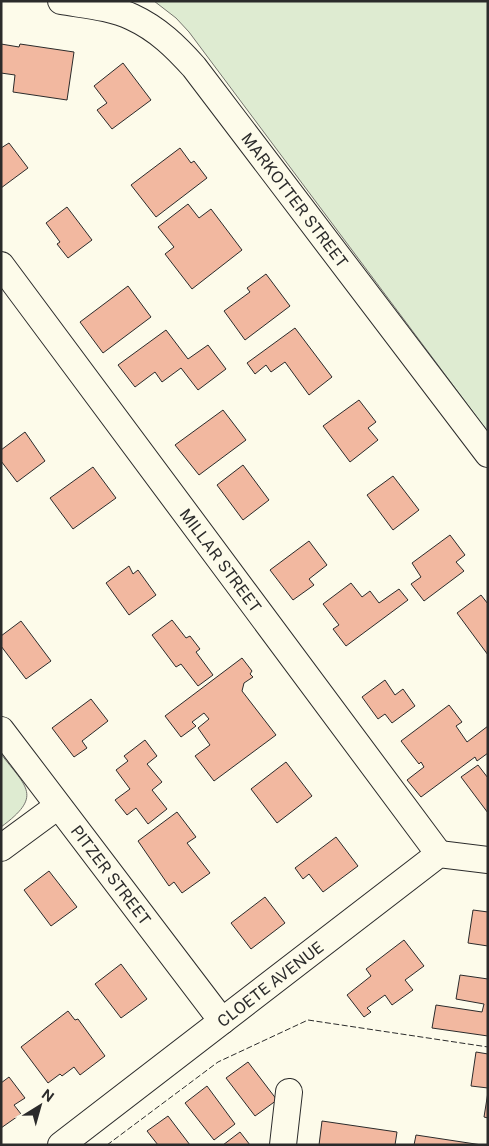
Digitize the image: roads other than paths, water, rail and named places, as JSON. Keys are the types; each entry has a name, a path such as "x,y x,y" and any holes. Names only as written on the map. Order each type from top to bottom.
{"street":[{"name":"MARKOTTER STREET","path":"61,1 108,9 131,16 153,28 174,45 194,68 488,454"},
{"name":"MILLAR STREET","path":"1,265 439,854"},
{"name":"PITZER STREET","path":"1,730 222,1021"},
{"path":"1,848 58,806"},
{"path":"439,854 488,860"},
{"name":"CLOETE AVENUE","path":"61,1145 439,854"},
{"path":"283,1145 289,1092"}]}
